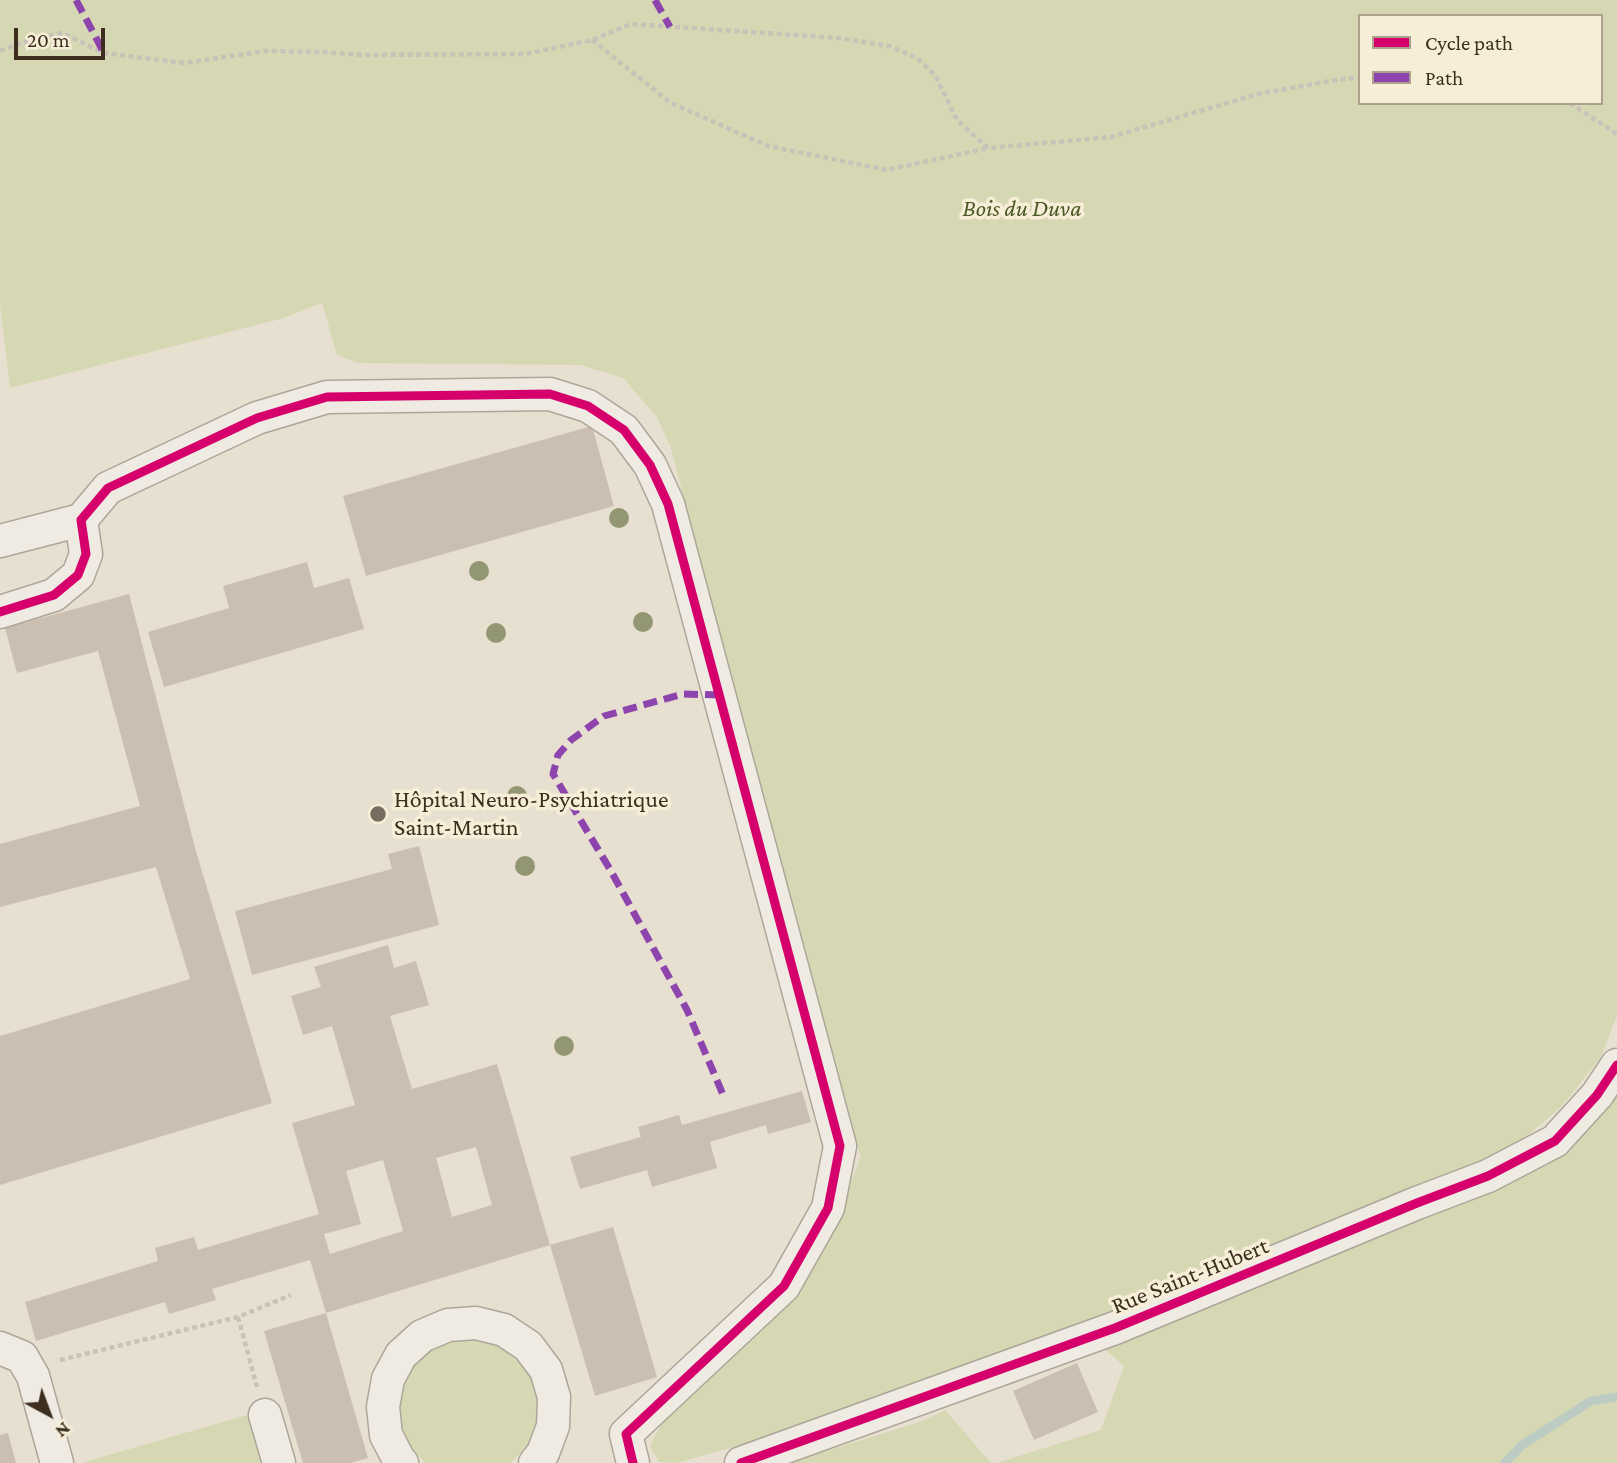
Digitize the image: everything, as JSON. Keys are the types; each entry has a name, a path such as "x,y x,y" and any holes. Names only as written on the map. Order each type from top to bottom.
{"street":[{"path":"0,541 81,520 108,488 257,418 327,397 550,394 588,406 624,430 650,465 668,504 840,1146 828,1208 785,1286 626,1434 633,1463"},
{"path":"0,612 54,596 78,575 86,554 81,520"},
{"name":"Rue Saint-Hubert","path":"741,1463 1115,1328 1488,1176 1555,1141 1597,1096 1617,1065"},
{"path":"402,1463 386,1435 383,1407 388,1379 401,1355 422,1336 448,1325 476,1323 504,1330 528,1346 546,1370 554,1397 553,1426 543,1453 535,1463"},
{"path":"0,1348 22,1357 33,1376 57,1463"},
{"path":"265,1415 279,1463"}],"path":[{"path":"0,51 62,33 103,53 184,63 265,51 366,55 525,54 592,40 631,24 839,38 889,46 917,58 935,75 957,120 988,148"},
{"path":"592,40 671,103 768,146 887,170 988,148 1111,137 1258,94 1358,77"},
{"path":"1573,105 1617,134"},
{"path":"28,1367 238,1317 291,1295"},
{"path":"238,1317 265,1415"}],"green space":[{"name":"Bois du Duva","path":"0,0 1617,0 1617,1015 1601,1057 1562,1106 1520,1142 1461,1172 1050,1338 805,1427 676,1463 659,1462 650,1446 662,1422 715,1374 781,1307 842,1207 861,1156 826,1059 671,448 657,417 623,378 580,365 358,363 337,355 322,303 284,318 10,388 0,304"},
{"path":"1617,1089 1617,1463 997,1463 1101,1430 1124,1366 1102,1347 1510,1183 1564,1151"},
{"path":"448,1337 489,1337 523,1359 540,1397 534,1437 511,1463 425,1463 402,1436 397,1396 414,1359"},
{"path":"945,1410 991,1463 787,1463 923,1421"},
{"path":"254,1413 268,1463 81,1463"}],"building":[{"path":"592,426 614,506 366,576 343,496"},
{"path":"307,562 314,588 349,578 364,629 164,687 148,632 229,608 223,586"},
{"path":"129,594 197,855 272,1103 0,1185 0,1036 190,979 156,867 0,907 0,844 140,806 98,651 17,673 5,628"},
{"path":"419,846 439,925 252,975 235,911 392,869 388,854"},
{"path":"388,945 394,968 416,961 429,1005 390,1016 412,1089 497,1064 550,1245 326,1313 310,1260 212,1289 216,1300 169,1314 165,1302 36,1341 25,1302 158,1261 155,1248 194,1237 198,1250 319,1214 292,1123 355,1105 332,1026 303,1035 291,996 321,987 314,967","holes":["476,1147 492,1205 452,1217 436,1158","383,1160 403,1231 330,1254 324,1234 361,1224 346,1171"]},
{"path":"802,1091 811,1122 768,1134 766,1125 710,1142 717,1168 652,1187 647,1170 580,1189 570,1157 641,1137 638,1127 679,1115 682,1125"},
{"path":"613,1227 657,1377 595,1396 550,1245"},
{"path":"326,1313 368,1458 351,1463 303,1463 264,1331"},
{"path":"1077,1363 1098,1412 1034,1440 1013,1391"},
{"path":"8,1433 16,1463 0,1463 0,1435"}],"waterway":[{"path":"1505,1463 1522,1445 1591,1401 1617,1397"}],"marked path":[{"path":"76,0 104,53"},
{"path":"655,0 670,27"},
{"path":"719,695 683,694 604,716 571,740 558,755 553,774 611,871 687,1010 724,1097"}],"cycle path":[{"path":"0,612 54,595 78,575 86,554 81,520 108,488 257,418 327,397 550,394 588,406 624,430 650,465 668,504 840,1146 828,1208 784,1286 626,1434 633,1463"},
{"path":"741,1463 1115,1328 1488,1176 1555,1141 1597,1095 1617,1065"}],"place":[{"name":"Hôpital Neuro-Psychiatrique Saint-Martin","path":"378,814"}]}
